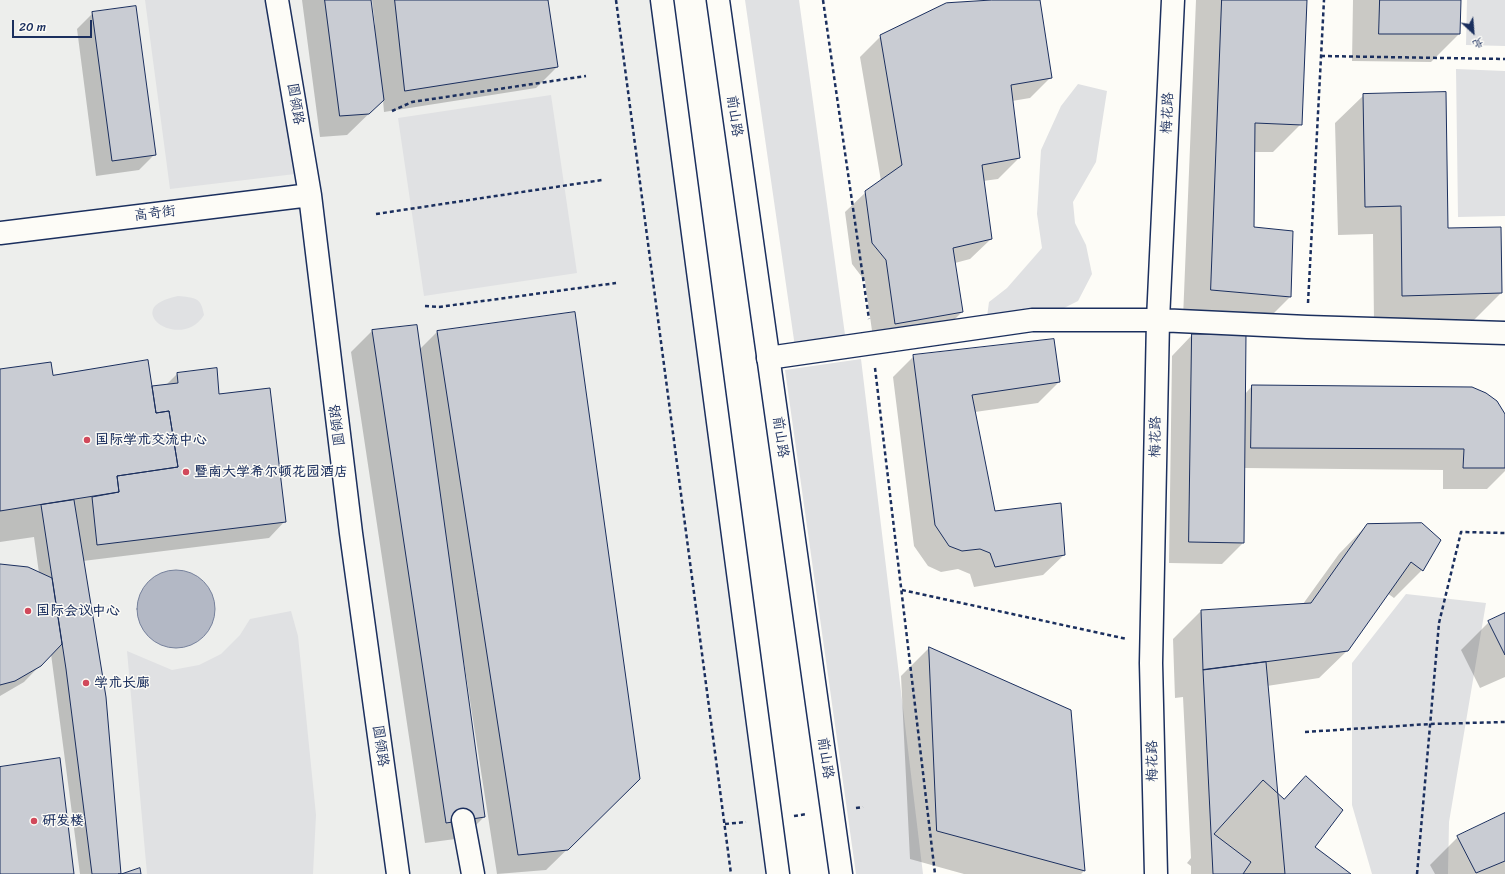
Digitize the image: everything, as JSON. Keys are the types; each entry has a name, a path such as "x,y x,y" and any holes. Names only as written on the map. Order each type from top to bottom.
{"main road":[{"name":"圆领路","path":"278,0 310,195 351,540 398,874"},
{"path":"662,0 778,874"},
{"name":"前山路","path":"718,0 841,874"},
{"name":"梅花路","path":"1156,874 1151,644 1158,320 1173,0"},
{"name":"高奇街","path":"0,233 310,195"},
{"path":"768,358 1032,320 1158,320 1307,327 1505,333"},
{"path":"463,820 473,874"}],"path":[{"path":"616,0 732,874"},
{"path":"823,0 872,343 935,874"},
{"path":"1307,327 1324,0"},
{"path":"1321,56 1505,59"},
{"path":"392,111 412,102 586,76"},
{"path":"376,214 602,180"},
{"path":"425,306 439,307 616,283"},
{"path":"1417,874 1439,623 1461,532 1505,533"},
{"path":"902,590 1151,644"},
{"path":"1304,732 1430,724 1505,722"}],"shaded area":[{"path":"0,0 661,0 777,874 0,874 0,232 310,195 0,230"},
{"path":"145,0 267,0 295,174 170,189"},
{"path":"745,0 799,0 846,342 795,347"},
{"path":"1467,0 1505,0 1505,46 1466,45"},
{"path":"1456,69 1505,71 1505,216 1458,217"},
{"path":"1078,84 1107,91 1096,162 1073,202 1075,223 1086,245 1092,274 1078,301 1060,310 986,324 989,302 1007,288 1042,248 1037,214 1041,150 1061,106"},
{"path":"551,95 577,273 424,296 398,118"},
{"path":"178,296 196,299 199,301 203,309 204,315 196,324 187,329 177,330 168,328 154,319 152,312 155,306 160,302"},
{"path":"861,359 923,874 856,874 785,370"},
{"path":"176,570 191,573 203,582 212,594 215,609 212,624 203,636 191,645 176,648 161,645 149,636 140,624 137,609 140,594 149,582 161,573"},
{"path":"1406,594 1486,603 1449,822 1448,874 1372,874 1352,805 1352,663"},
{"path":"291,611 298,636 316,815 313,874 147,874 127,651 172,670 199,665 221,654 240,635 250,619"}],"building":[{"path":"325,0 371,0 384,100 369,114 340,116"},
{"path":"395,0 548,0 558,67 405,91"},
{"path":"992,0 1040,0 1052,78 1011,85 1020,158 982,165 992,239 953,248 963,312 895,324 886,260 872,243 865,191 902,165 880,35 946,3"},
{"path":"1222,0 1307,0 1302,125 1255,123 1254,227 1293,231 1291,297 1211,290"},
{"path":"1380,0 1461,0 1460,34 1379,34"},
{"path":"136,6 156,155 112,161 92,12"},
{"path":"1446,92 1448,228 1501,227 1502,293 1402,296 1401,206 1365,207 1363,94"},
{"path":"575,312 640,779 568,850 518,855 437,331"},
{"path":"417,325 485,817 446,823 372,330"},
{"path":"1192,334 1246,334 1244,543 1189,542"},
{"path":"1054,339 1060,382 972,395 995,511 1061,503 1065,555 995,567 990,553 980,549 962,551 949,546 935,525 913,355"},
{"name":"国际学术交流中心","path":"148,360 156,413 169,411 178,467 117,476 119,492 0,511 0,369 51,362 53,375"},
{"name":"暨南大学希尔顿花园酒店","path":"217,368 219,394 270,388 286,522 97,545 92,497 119,492 117,476 178,467 169,411 156,413 152,386 178,383 177,373"},
{"path":"1252,385 1472,387 1486,393 1497,401 1505,414 1505,468 1463,468 1464,449 1251,448"},
{"name":"学术长廊","path":"74,500 106,697 121,874 92,874 66,669 41,505"},
{"path":"1422,523 1441,540 1423,571 1411,562 1348,651 1203,670 1201,610 1311,603 1367,524"},
{"name":"国际会议中心","path":"0,564 28,567 52,578 62,644 41,666 15,681 0,685"},
{"path":"1505,613 1505,655 1488,621"},
{"path":"929,647 1071,710 1085,871 937,831"},
{"path":"1266,662 1285,874 1213,874 1203,670"},
{"name":"研发楼","path":"60,758 74,874 0,874 0,767"},
{"path":"1306,776 1343,810 1315,847 1351,874 1243,874 1251,862 1214,834 1263,780 1284,799"},
{"path":"1505,813 1505,861 1476,873 1457,836"},
{"path":"140,868 141,874 121,874"}],"place":[{"name":"国际学术交流中心","path":"87,440"},
{"name":"暨南大学希尔顿花园酒店","path":"186,472"},
{"name":"国际会议中心","path":"28,611"},
{"name":"学术长廊","path":"86,683"},
{"name":"研发楼","path":"34,821"}]}
